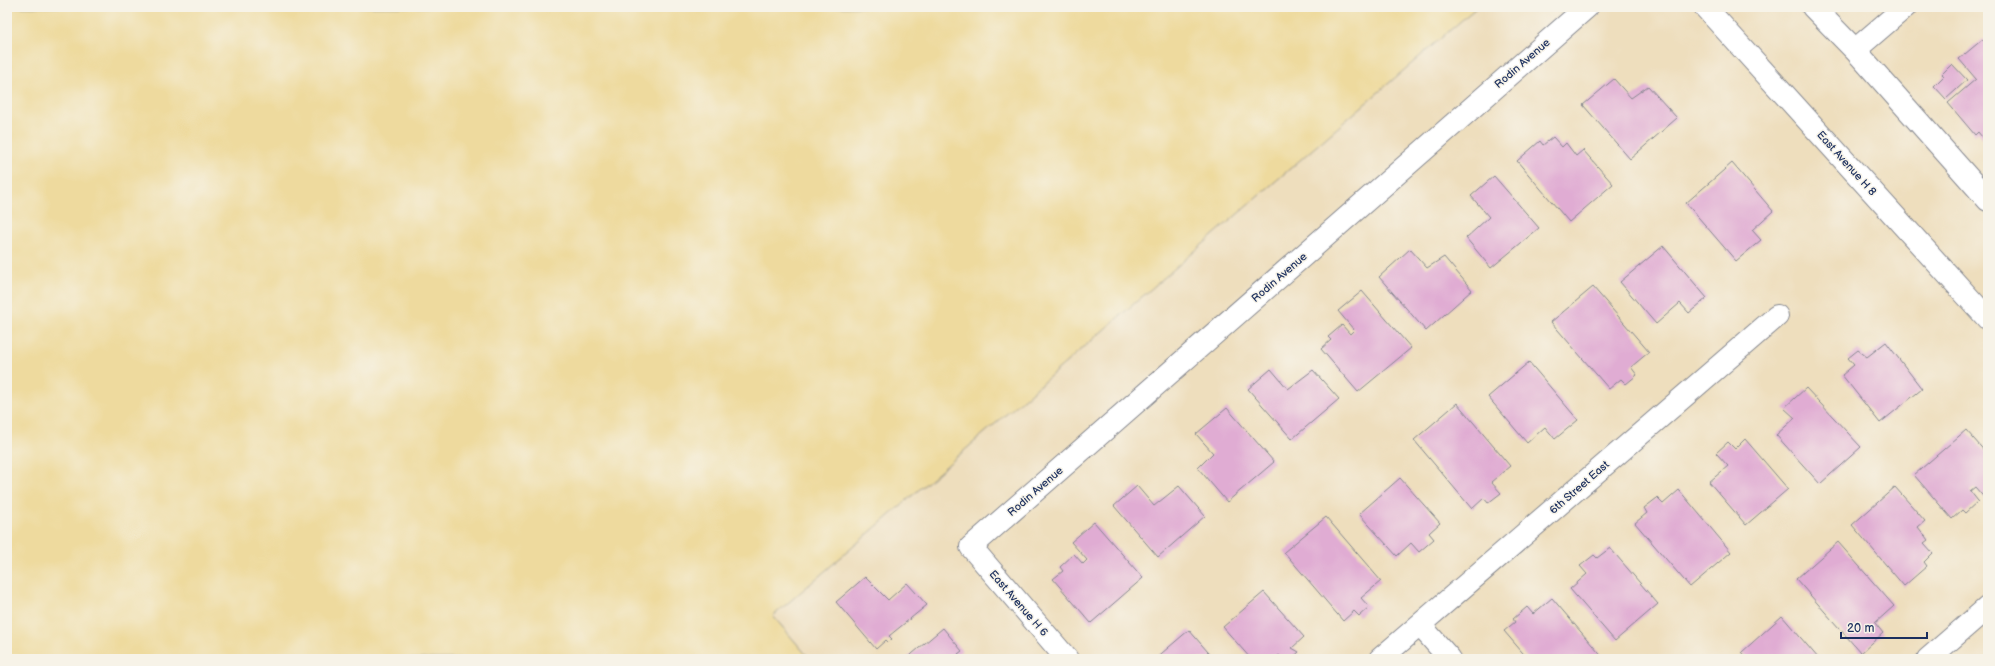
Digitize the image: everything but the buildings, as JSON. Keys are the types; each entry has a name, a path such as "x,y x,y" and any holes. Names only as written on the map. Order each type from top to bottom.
{"street":[{"name":"Rodin Avenue","path":"971,547 1587,7"},
{"name":"East Avenue H 8","path":"1705,7 1988,319"},
{"path":"1813,7 1855,50 1988,200"},
{"path":"1855,50 1905,7"},
{"name":"6th Street East","path":"1380,659 1777,316"},
{"name":"East Avenue H 6","path":"971,547 1067,659"},
{"path":"1928,659 1988,608"},
{"path":"1420,624 1450,659"}],"sand":[{"path":"7,7 1477,7 773,616 810,659 7,659"}]}
